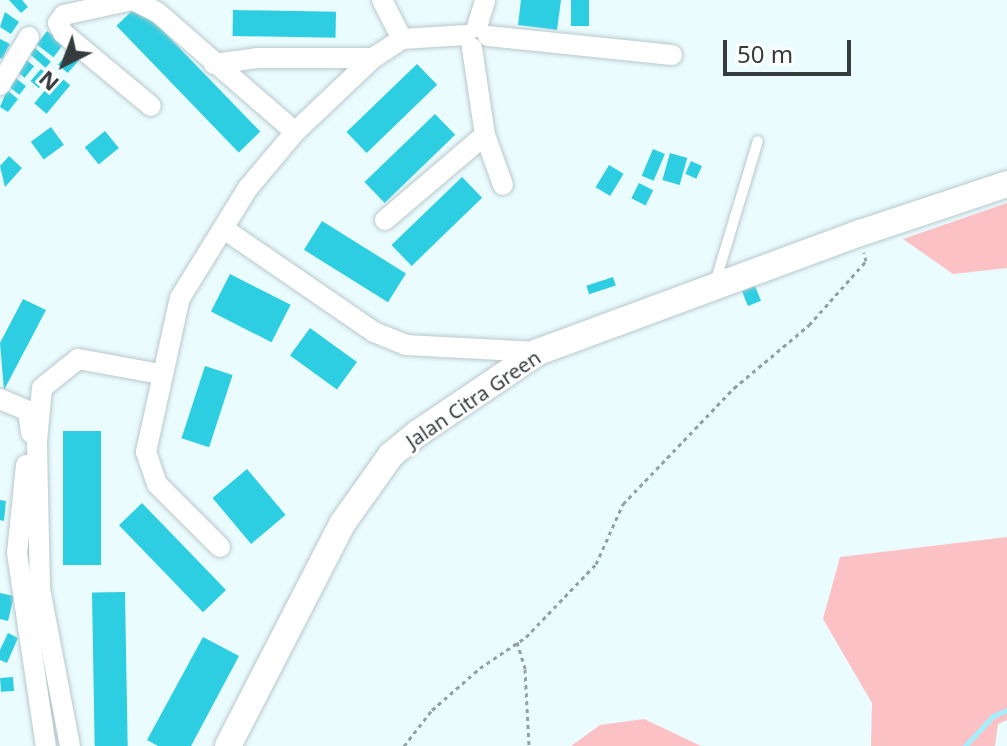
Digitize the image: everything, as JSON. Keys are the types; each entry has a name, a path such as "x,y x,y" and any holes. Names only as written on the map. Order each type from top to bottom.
{"street":[{"path":"151,106 82,50 58,23 64,15 133,0 157,12 295,132"},
{"path":"382,0 402,39"},
{"path":"485,0 476,36 485,135 503,185"},
{"path":"220,547 166,494 152,473 146,452 160,374 180,298 248,188 295,132 373,58 402,39 476,36 672,55"},
{"path":"0,85 29,37"},
{"path":"214,64 257,58 373,58"},
{"path":"385,220 485,135"},
{"name":"Jalan Citra Green","path":"228,746 342,524 391,455 538,352 860,233 1007,184"},
{"path":"224,229 374,332 406,345 538,352"},
{"path":"70,746 40,589 37,455 42,388 78,359 160,374"},
{"path":"0,399 28,411 32,418 8,553 46,746"}],"lane":[{"path":"713,289 758,141"}],"path":[{"path":"404,746 444,699 517,642 596,564 623,504 734,388 809,325 866,261 860,233"},
{"path":"517,642 525,669 529,746"}],"shaded area":[{"path":"1007,203 1007,268 953,274 903,239"},
{"path":"1007,537 1007,720 998,724 995,746 871,746 872,703 823,619 840,557"},
{"path":"644,719 701,746 571,746 600,725"}],"building":[{"path":"9,0 22,0 28,7 21,13"},
{"path":"521,0 561,0 557,30 518,25"},
{"path":"571,0 589,0 589,26 571,26"},
{"path":"138,5 260,132 239,152 116,26"},
{"path":"233,10 336,12 336,38 233,36"},
{"path":"5,12 19,22 11,34 0,27"},
{"path":"47,31 64,44 54,57 37,45"},
{"path":"0,39 10,44 2,59 0,58"},
{"path":"35,48 51,62 46,68 30,54"},
{"path":"70,51 80,60 68,73 58,64"},
{"path":"24,58 34,66 25,78 15,70"},
{"path":"417,64 437,85 367,153 347,132"},
{"path":"41,69 49,76 39,88 31,81"},
{"path":"58,75 70,85 46,114 34,103"},
{"path":"14,77 26,86 19,95 7,86"},
{"path":"7,90 18,99 8,112 0,107"},
{"path":"435,114 455,135 385,203 365,182"},
{"path":"51,127 64,145 44,159 31,142"},
{"path":"105,131 119,148 99,164 85,147"},
{"path":"653,149 665,154 654,181 642,176"},
{"path":"670,153 687,158 680,185 662,180"},
{"path":"9,156 22,168 5,187 0,166"},
{"path":"691,161 702,166 696,179 685,174"},
{"path":"609,165 624,174 610,196 596,187"},
{"path":"462,177 482,198 412,266 392,245"},
{"path":"639,183 653,190 646,205 631,198"},
{"path":"322,221 406,273 388,302 304,250"},
{"path":"230,274 291,305 272,342 211,311"},
{"path":"613,277 616,286 589,294 586,286"},
{"path":"755,286 761,301 748,306 742,291"},
{"path":"23,299 46,310 4,390 0,343"},
{"path":"310,328 357,362 337,390 290,356"},
{"path":"205,366 233,375 209,447 182,438"},
{"path":"63,431 101,431 101,565 63,565"},
{"path":"247,469 286,515 251,544 213,498"},
{"path":"0,500 6,501 4,521 0,520"},
{"path":"142,503 226,590 203,612 119,525"},
{"path":"125,592 128,746 95,746 92,593"},
{"path":"0,593 14,596 8,621 0,619"},
{"path":"8,633 18,638 7,663 0,660 0,650"},
{"path":"203,637 239,656 191,746 158,746 147,740"},
{"path":"13,677 14,691 1,692 0,678"}],"waterway":[{"path":"965,746 993,716 1007,710"}]}
